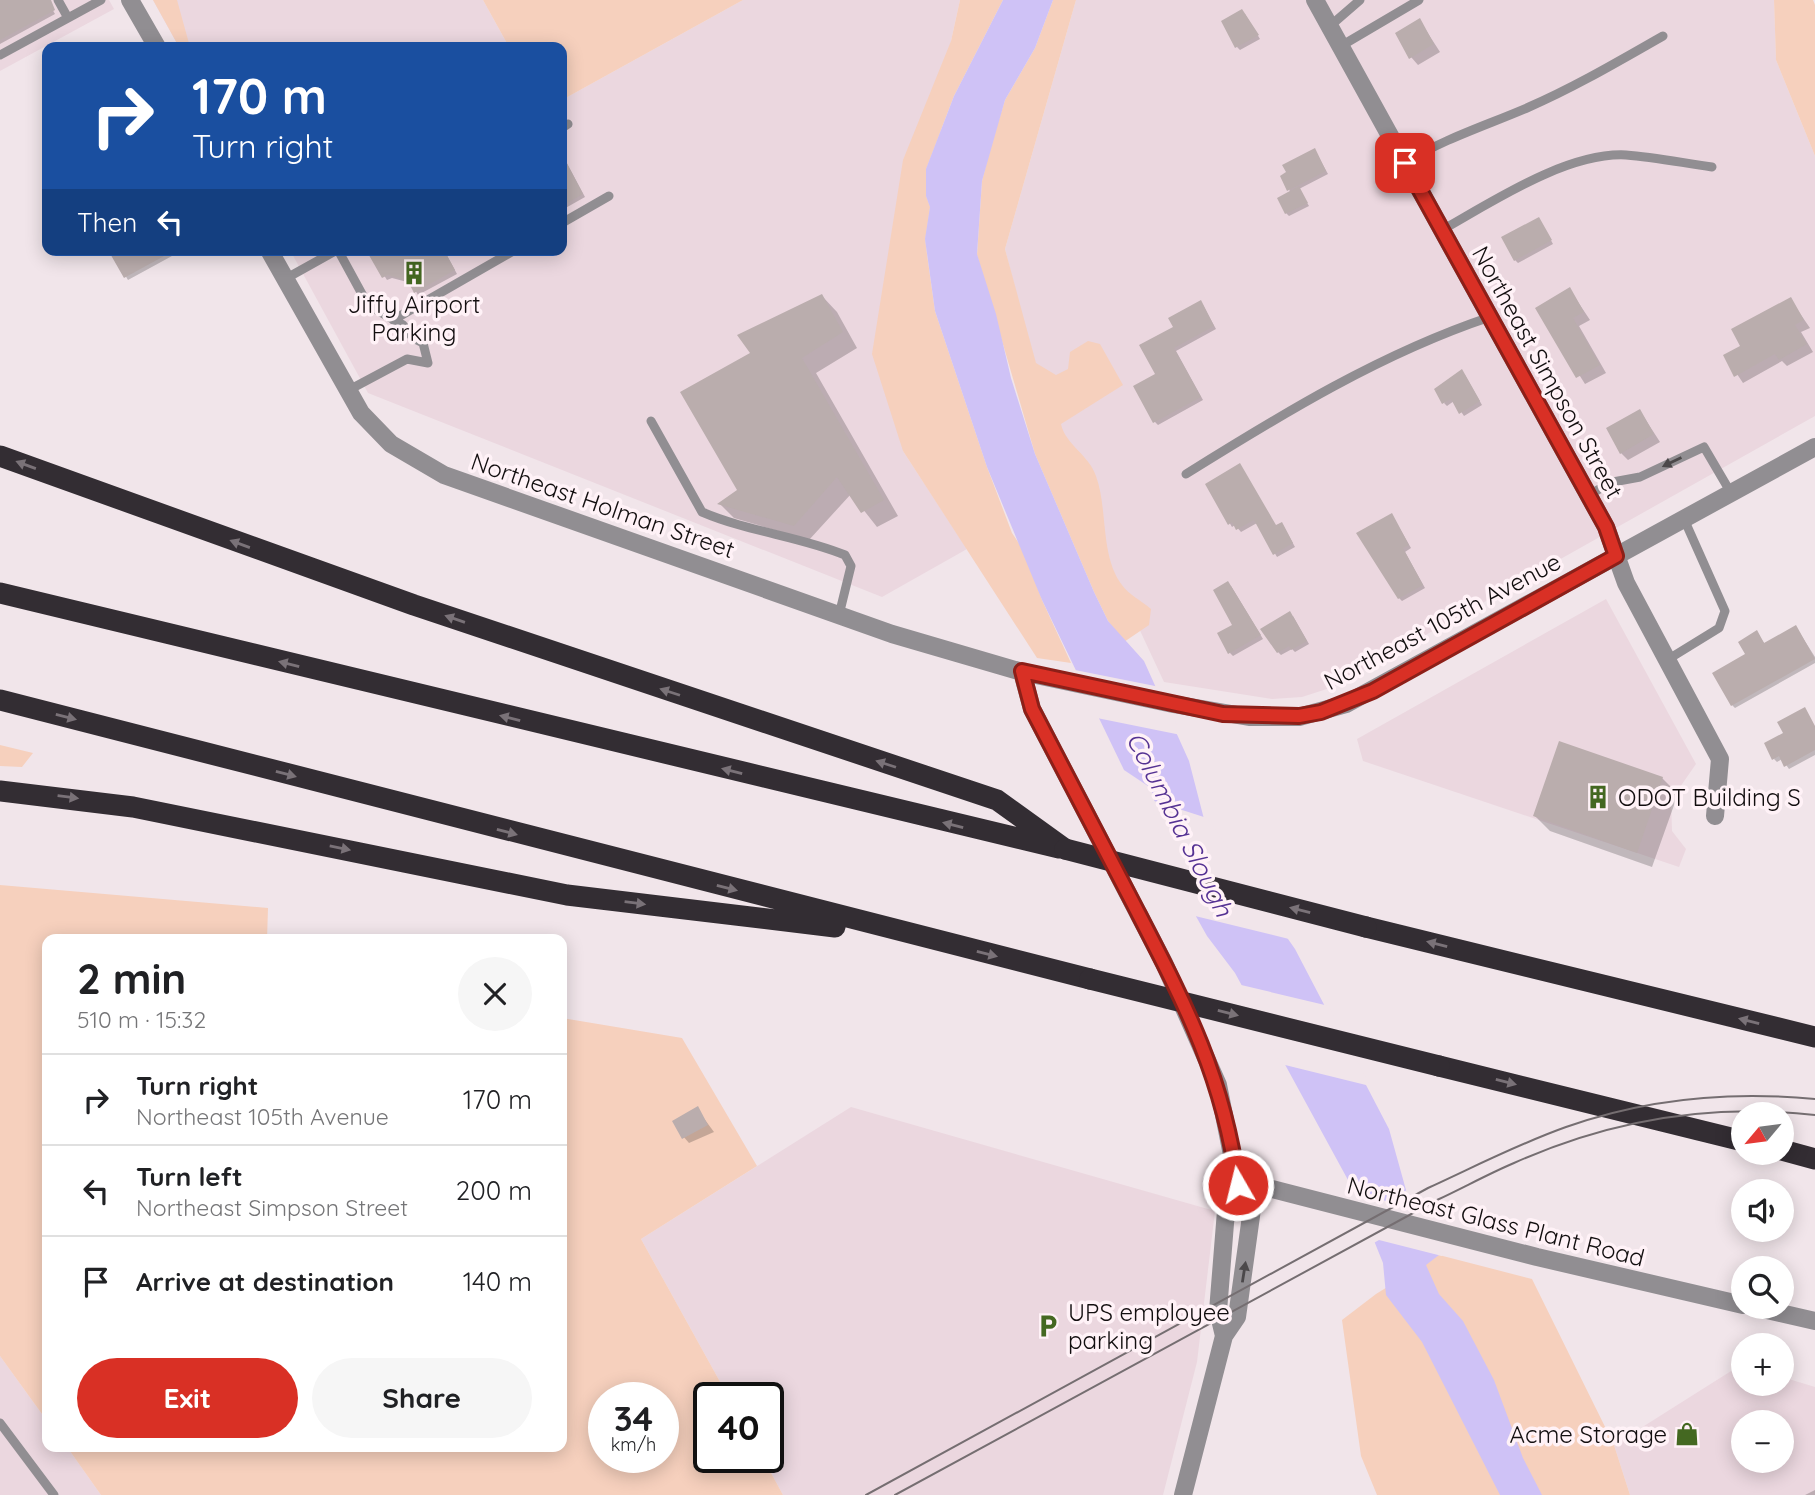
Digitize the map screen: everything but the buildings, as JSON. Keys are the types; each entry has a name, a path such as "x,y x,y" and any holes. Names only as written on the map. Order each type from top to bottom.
{"highway":[{"path":"0,456 427,610 998,800 1065,849"},
{"path":"0,582 48,605"},
{"path":"0,593 1019,841 1065,849 1366,927 1815,1037"},
{"path":"0,701 920,937 1731,1138"},
{"path":"0,791 133,807 567,895 920,937"},
{"path":"1794,1153 1815,1159"}],"street":[{"path":"130,0 153,42"},
{"name":"Northeast Simpson Street","path":"1315,0 1606,527 1626,583 1720,759 1715,816"},
{"name":"Northeast Holman Street","path":"272,256 347,391 379,434 417,461 444,475 892,634 1022,671"},
{"name":"Northeast 105th Avenue","path":"1022,671 1173,704 1249,717 1299,716 1321,712 1373,691 1815,447"},
{"path":"1022,671 1032,709 1164,963 1211,1065 1226,1116 1238,1185 1252,1209 1237,1317 1224,1336 1184,1495"},
{"path":"1224,1336 1218,1311 1226,1211 1238,1185"},
{"name":"Northeast Glass Plant Road","path":"1238,1185 1272,1189 1537,1257 1731,1302"},
{"path":"1794,1316 1815,1321"}],"lane":[{"path":"58,0 68,18"},
{"path":"0,55 101,0"},
{"path":"1329,26 1360,0"},
{"path":"1341,47 1419,0"},
{"path":"1405,163 1439,142 1528,108 1590,78 1663,36"},
{"path":"1442,230 1542,175 1575,164 1623,155 1712,167"},
{"path":"567,220 609,196"},
{"path":"285,279 326,256"},
{"path":"340,256 368,305 403,325 413,338 423,343 428,363 407,359 347,391"},
{"path":"393,320 504,256"},
{"path":"1186,474 1326,390 1444,333 1490,317"},
{"path":"651,421 702,512 767,534 814,542 845,555 851,566 839,615"},
{"path":"1588,495 1612,482 1640,477 1704,447 1731,493"},
{"path":"1667,660 1718,628 1725,611 1684,519"},
{"path":"0,1423 54,1495"}],"shaded area":[{"path":"0,0 109,0 114,9 53,42 42,42 42,48 0,71"},
{"path":"153,0 483,0 506,42 176,42"},
{"path":"153,0 177,0 189,42 176,42"},
{"path":"483,0 743,0 567,97 567,42 506,42"},
{"path":"743,0 960,0 951,41 903,451 967,549 882,597 368,393 293,256 567,256 567,97"},
{"path":"960,0 1003,0 954,96 926,169 926,196 930,207 925,240 935,311 1012,533 1024,551 1042,600 1071,663 1037,658 903,451 872,354 903,160 951,41"},
{"path":"1053,0 1076,0 1005,249 1036,363 1056,375 1068,369 1070,352 1088,341 1100,344 1123,385 1061,424 1067,438 1088,462 1096,476 1107,546 1115,573 1131,594 1151,609 1149,625 1124,642 1108,621 1094,592 1035,454 977,255 982,181 991,145 1005,100 1035,48"},
{"path":"1076,0 1774,0 1776,60 1815,156 1815,416 1333,687 1302,697 1272,699 1164,682 1108,562 1043,399 1005,249"},
{"path":"1774,0 1813,0 1815,5 1815,156 1776,60"},
{"path":"1606,599 1696,764 1671,800 1672,831 1686,849 1679,867 1363,761 1357,739"},
{"path":"0,745 33,753 22,767 0,766"},
{"path":"0,885 268,908 267,934 42,934 42,1414 0,1356"},
{"path":"567,1019 682,1038 757,1166 641,1239 720,1382 693,1382 693,1473 771,1473 783,1495 101,1495 71,1452 567,1452"},
{"path":"851,1107 1215,1211 1197,1362 1163,1495 783,1495 771,1473 784,1473 784,1382 720,1382 641,1239"},
{"path":"1439,1255 1532,1279 1614,1445 1630,1495 1377,1495 1361,1456 1342,1320 1376,1294"},
{"path":"0,1356 42,1414 42,1452 71,1452 101,1495 0,1495"},
{"name":"Acme Storage","path":"1731,1371 1731,1396 1794,1396 1794,1381 1815,1387 1815,1495 1630,1495 1614,1445"}],"water":[{"name":"Columbia Slough","path":"1003,0 1053,0 1035,48 1005,100 982,181 977,254 1035,454 1108,621 1144,661 1189,761 1204,819 1295,949 1389,1129 1406,1190 1439,1255 1426,1265 1439,1294 1463,1321 1494,1380 1523,1458 1542,1495 1500,1495 1422,1342 1386,1295 1383,1263 1354,1191 1235,973 1207,936 1174,877 1151,788 1124,770 1042,600 987,467 935,311 925,239 930,207 926,196 926,169 954,96"}],"pier":[{"path":"1070,669 1160,687 1181,735 1092,717"},
{"path":"1151,800 1207,818 1293,940 1191,915 1170,878"},
{"path":"1237,984 1329,1006 1370,1086 1281,1064"},
{"path":"1409,1189 1442,1256 1379,1240 1372,1244 1351,1192 1386,1201"}],"tram line":[{"path":"866,1495 1428,1188 1531,1141 1596,1117 1657,1104 1720,1097 1815,1099"},
{"path":"895,1495 1437,1200 1550,1148 1661,1118 1738,1111 1815,1115"}],"place":[{"name":"Jiffy Airport Parking","path":"414,273"},
{"name":"ODOT Building S","path":"1598,797"},
{"name":"UPS employee parking","path":"1048,1326"},
{"name":"Acme Storage","path":"1687,1434"}],"route":[{"path":"1238,1185 1226,1116 1211,1065 1164,963 1032,709 1022,671 1223,714 1276,717 1321,712 1373,691 1616,556 1606,527 1405,163"}]}
